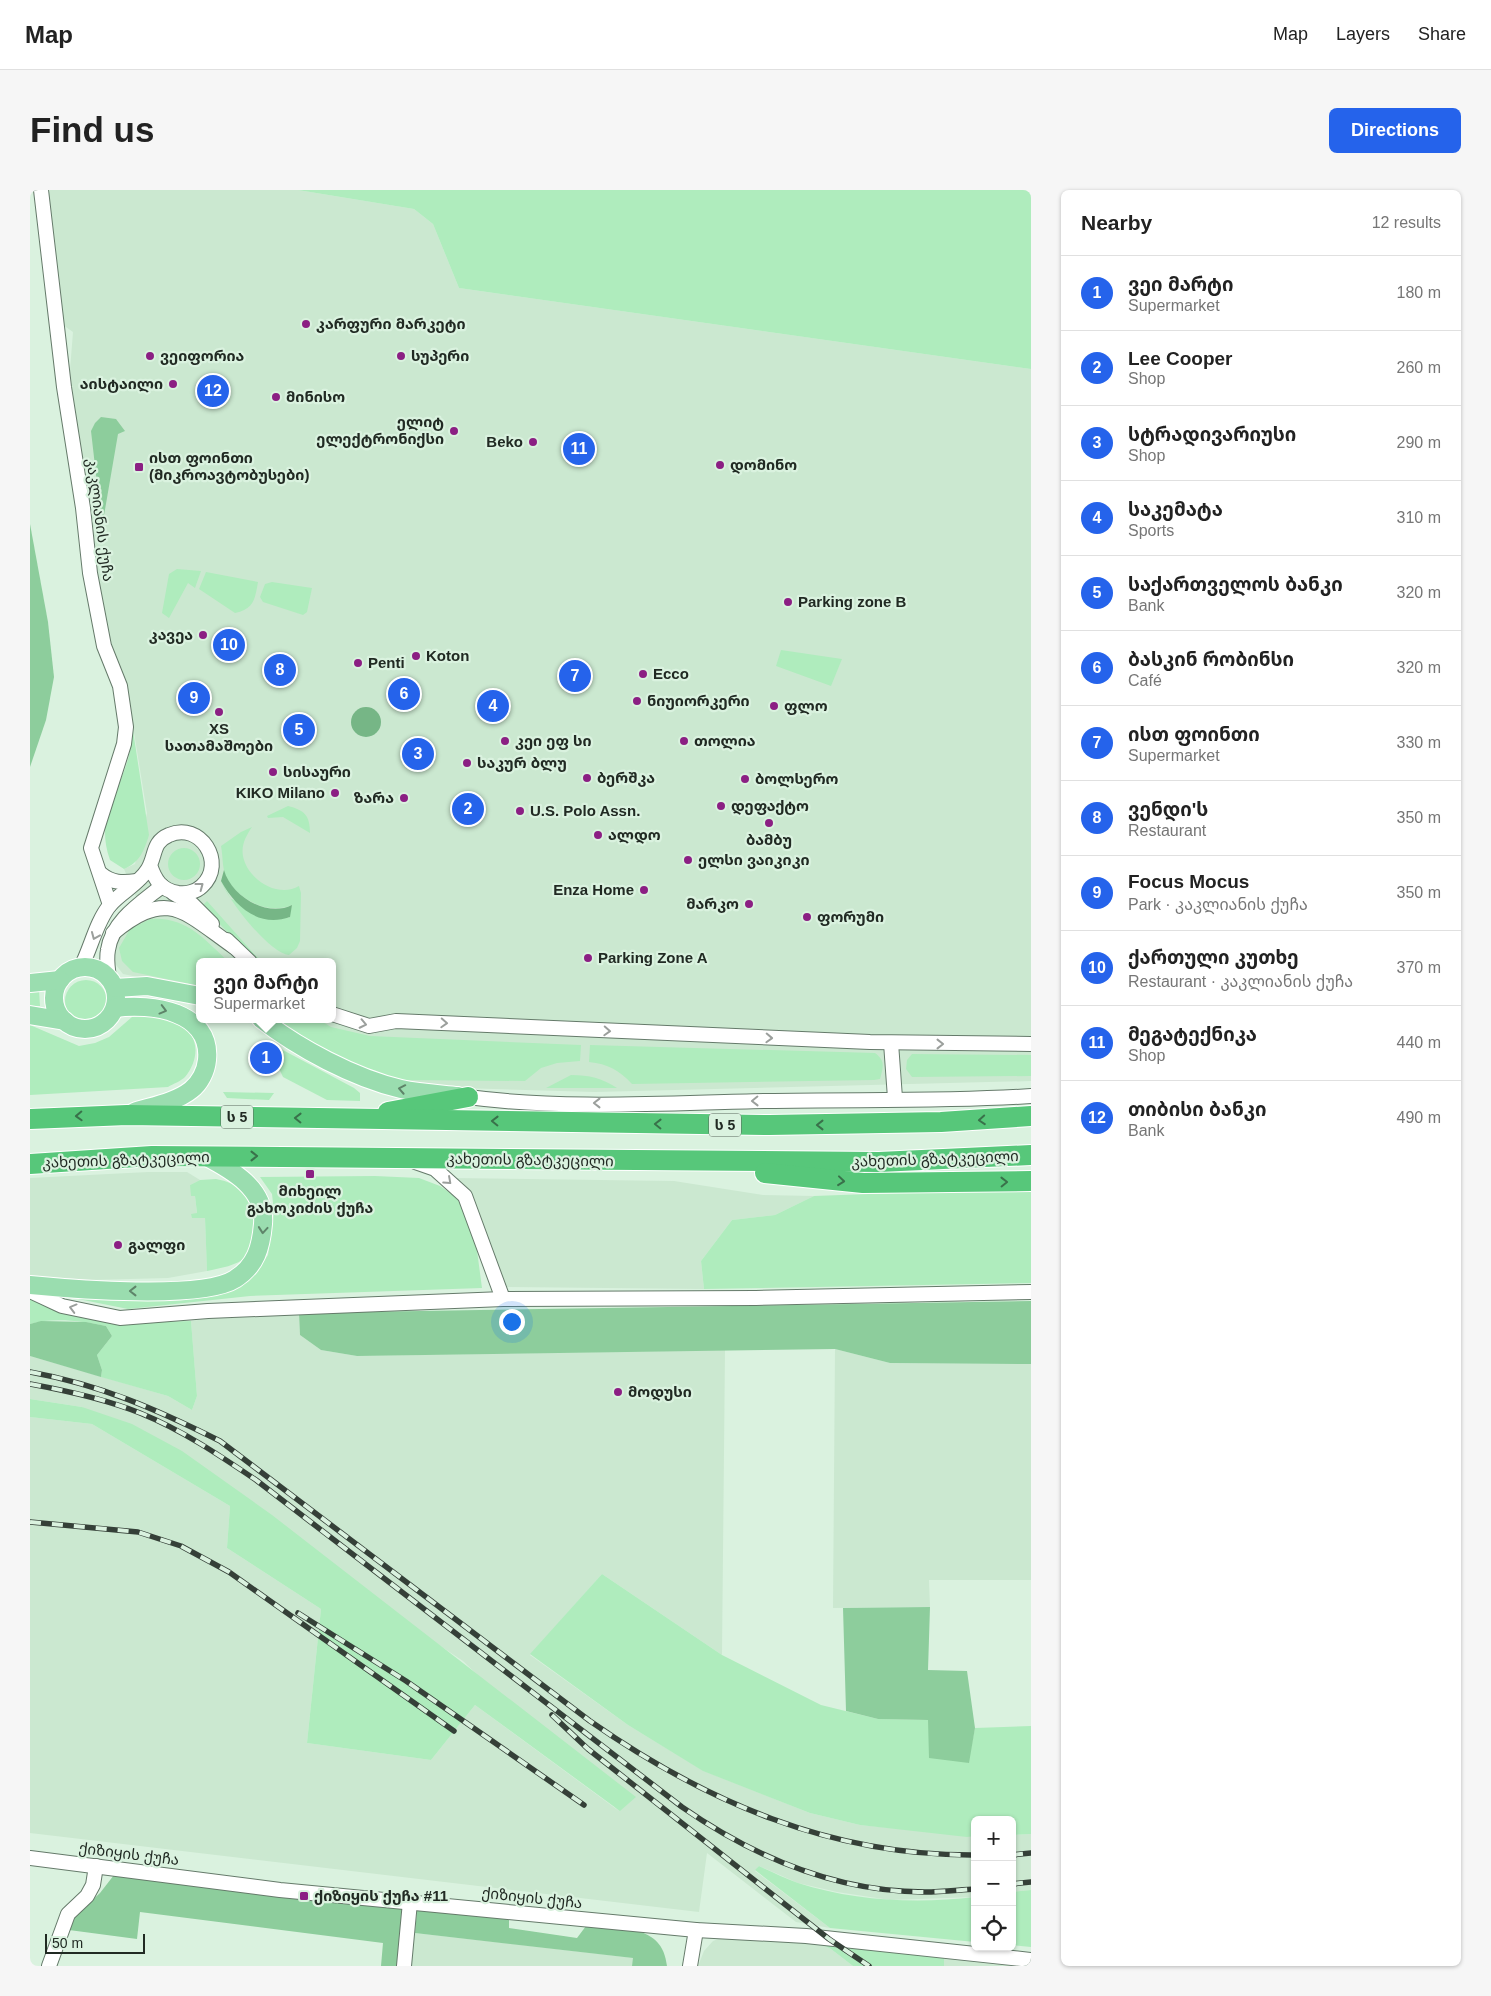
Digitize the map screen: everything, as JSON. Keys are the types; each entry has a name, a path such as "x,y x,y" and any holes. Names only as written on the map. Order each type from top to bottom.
{"highway":[{"path":"346,1119 468,1097"},
{"name":"ს 5","path":"30,1119 127,1114 346,1119 862,1125 1031,1116"},
{"name":"კახეთის გზატკეცილი","path":"30,1164 152,1156 654,1162 879,1162 1031,1155"},
{"path":"654,1162 862,1184 1031,1182"}],"main road":[{"path":"65,1021 55,1004 54,994 60,980 72,970 82,967 92,968 112,983 147,986 196,995"},
{"path":"30,983 60,980"},
{"path":"30,1015 65,1021 78,1028 93,1028 103,1024 115,1008 112,983"},
{"path":"115,1008 147,1006 179,1015 197,1027 206,1041 208,1056 206,1068 192,1089 176,1099 127,1114"},
{"path":"266,1023 283,1037 306,1050 384,1084 402,1089 468,1097"},
{"path":"30,1285 86,1291 147,1291 210,1286 234,1280 258,1256 264,1217 253,1189 241,1178 205,1156"}],"street":[{"name":"კაკლიანის ქუჩა","path":"41,190 64,387 83,508 90,573 104,646 120,686 126,728 124,744 91,848 101,874"},
{"path":"82,967 110,905 137,881 150,865 157,844 168,835 185,832 203,840 212,857 213,866 206,882 190,892 166,889 123,918 113,933 107,951 112,983"},
{"path":"150,865 155,878 166,889 196,907 246,958"},
{"path":"101,874 109,880 118,882 137,881"},
{"path":"101,874 110,905"},
{"path":"113,933 132,918 156,908 168,907 189,915 234,947"},
{"path":"336,1015 369,1026 396,1021 891,1043 1031,1044"},
{"path":"891,1043 895,1098"},
{"path":"468,1097 516,1103 895,1098 955,1100 1031,1096"},
{"path":"406,1158 435,1169 465,1196 503,1299"},
{"path":"30,1291 62,1306 120,1318 208,1311 503,1299 1031,1292"},
{"name":"ქიზიყის ქუჩა","path":"30,1858 273,1889 696,1930 806,1936 1031,1960"},
{"path":"48,1966 68,1914 93,1886 96,1866"},
{"path":"404,1966 410,1902"},
{"path":"690,1966 696,1930"}],"shaded area":[{"path":"50,190 298,190 414,209 433,224 459,288 1031,369 1031,1081 595,1092 428,1087 377,1078 275,1023 336,1023 336,958 196,958 196,989 123,974 113,961 114,943 127,926 144,915 124,869 135,864 147,813 131,714 109,638 95,562 70,370 73,332 63,325 48,196"},
{"path":"298,190 1031,190 1031,369 459,288 433,224 414,209"},
{"path":"101,417 116,419 125,431 118,434 102,527 91,431"},
{"path":"30,524 48,622 54,677 46,720 30,767"},
{"path":"177,569 201,571 195,588 188,583 169,618 162,613 169,574"},
{"path":"206,572 258,582 256,593 250,606 235,613 199,589"},
{"path":"272,582 312,588 307,612 303,615 263,602 260,597 265,584"},
{"path":"781,650 842,659 831,686 776,666"},
{"path":"366,707 377,711 381,722 377,733 366,737 355,733 351,722 355,711"},
{"path":"132,724 149,835 141,855 134,863 124,869 110,860 105,830 111,804 130,751"},
{"path":"288,806 298,809 305,814 309,822 310,833 283,817 268,818 267,816"},
{"path":"252,827 243,848 243,856 250,872 257,879 273,888 282,890 299,886 301,893 300,941 297,948 289,955 281,952 261,936 231,899 289,918 292,905 283,908 264,907 246,899 231,885 224,870 221,846"},
{"path":"184,848 190,849 195,853 199,858 199,870 195,875 190,879 184,880 178,879 173,875 169,870 168,864 169,858 173,853 178,849"},
{"path":"224,870 234,888 251,902 272,909 292,905 290,917 268,920 249,912 233,899 221,881"},
{"path":"207,901 258,958 253,958 202,906"},
{"path":"150,919 174,921 203,937 225,958 196,958 196,985 133,972 122,961 119,948 130,929"},
{"path":"86,980 101,986 107,1001 101,1016 86,1022 71,1016 65,1001 71,986"},
{"path":"39,990 40,1006 30,1006 30,991"},
{"path":"152,1014 178,1023 185,1028 194,1040 195,1055 193,1063 190,1070 181,1080 168,1087 30,1095 30,1025 79,1046 95,1043 109,1037 132,1017"},
{"path":"280,1023 324,1023 331,1027 370,1036 581,1045 580,1061 557,1063 541,1068 525,1081 405,1080 374,1073 321,1048"},
{"path":"266,1041 354,1088 360,1093 360,1101 327,1100 283,1077"},
{"path":"590,1045 875,1053 881,1059 883,1068 880,1079 874,1080 632,1084 613,1069 602,1064 589,1062"},
{"path":"912,1054 1031,1055 1031,1076 912,1077 906,1069 907,1060"},
{"path":"571,1075 595,1078 617,1088 546,1088"},
{"path":"223,1092 274,1093 269,1100 227,1098"},
{"name":"გალფი","path":"187,1172 200,1180 190,1185 195,1196 197,1214 192,1214 205,1218 207,1271 168,1278 92,1280 30,1276 30,1178"},
{"path":"375,1176 419,1178 440,1186 459,1199 476,1243 482,1288 250,1296 128,1309 78,1299 79,1295 233,1287 257,1271 268,1255 274,1212 272,1194 260,1177"},
{"path":"452,1178 674,1181 763,1195 814,1196 775,1215 732,1220 701,1261 704,1289 506,1287"},
{"path":"216,1179 228,1182 245,1193 255,1210 256,1220 247,1256 223,1268 207,1271 205,1218 192,1218 191,1214 197,1213 195,1196 191,1196 190,1185 200,1180"},
{"path":"1031,1188 1031,1283 704,1289 701,1261 732,1220 775,1215 814,1196"},
{"path":"30,1296 73,1315 118,1323 191,1321 197,1396 192,1410 168,1396 101,1377 102,1370 97,1355 112,1336 106,1326 58,1320 30,1324"},
{"path":"1031,1301 1031,1364 890,1363 835,1349 357,1356 321,1350 300,1335 299,1313"},
{"path":"299,1313 300,1335 321,1350 357,1356 725,1350 722,1655 602,1574 530,1655 628,1725 704,1771 810,1813 860,1825 971,1836 971,1897 890,1900 837,1892 798,1883 759,1866 755,1871 830,1928 796,1922 707,1853 699,1912 30,1833 30,1417 92,1424 230,1506 227,1548 321,1609 307,1743 431,1760 475,1705 619,1811 463,1661 82,1407 30,1399 30,1356 168,1396 192,1410 197,1396 191,1321 228,1316"},
{"path":"41,1321 86,1322 106,1326 112,1336 97,1355 102,1370 101,1377 30,1356 30,1324"},
{"path":"835,1349 890,1363 1031,1364 1031,1580 929,1580 930,1607 833,1608"},
{"path":"30,1399 82,1407 132,1424 182,1451 272,1515 636,1797 620,1811 475,1705 431,1760 307,1743 321,1609 227,1548 230,1506 92,1424 30,1417"},
{"path":"602,1574 722,1655 821,1705 878,1719 928,1720 968,1763 975,1728 1031,1726 1031,1834 1016,1835 1016,1816 971,1816 971,1836 967,1837 860,1825 810,1813 703,1771 628,1725 530,1654"},
{"path":"930,1607 928,1670 967,1671 975,1728 969,1763 929,1758 928,1720 878,1719 846,1711 843,1608"},
{"path":"1031,1834 1031,1890 1016,1892 1016,1835"},
{"path":"759,1866 798,1883 841,1894 863,1897 908,1900 971,1897 971,1942 830,1928 755,1870"},
{"path":"114,1875 404,1909 398,1966 381,1966 383,1943 140,1912 137,1939 69,1930 71,1920 100,1893"},
{"path":"1031,1890 1031,1947 1016,1945 1016,1892"},
{"path":"417,1910 509,1918 509,1928 577,1938 586,1926 637,1931 648,1935 657,1942 664,1952 667,1966 632,1966 633,1958 415,1933"},
{"path":"415,1933 634,1958 632,1966 410,1966"},
{"path":"726,1936 821,1944 831,1949 853,1966 698,1966 704,1951 713,1941"},
{"path":"821,1944 944,1956 944,1966 853,1966 831,1949"},
{"path":"944,1956 1031,1966 944,1966"}],"railway":[{"path":"30,1372 56,1377 128,1399 220,1441 590,1721 634,1750 679,1776 725,1799 772,1819 820,1834 870,1846 922,1853 971,1855"},
{"path":"30,1384 86,1396 140,1413 185,1435 228,1461 256,1480 682,1807 738,1841 767,1856 797,1868 860,1886 925,1892 971,1889"},
{"path":"30,1522 138,1532 181,1546 229,1572 454,1731"},
{"path":"298,1613 406,1681 584,1805"},
{"path":"552,1715 588,1749 829,1939 869,1966"},
{"path":"1016,1855 1031,1853"},
{"path":"1016,1884 1031,1882"}],"place":[{"name":"კარფური მარკეტი","path":"306,324"},
{"name":"ვეიფორია","path":"150,356"},
{"name":"სუპერი","path":"401,356"},
{"name":"აისტაილი","path":"173,384"},
{"name":"თიბისი ბანკი","path":"213,391"},
{"name":"მინისო","path":"276,397"},
{"name":"ელიტ ელექტრონიქსი","path":"454,431"},
{"name":"Beko","path":"533,442"},
{"name":"მეგატექნიკა","path":"579,449"},
{"name":"დომინო","path":"720,465"},
{"name":"ისთ ფოინთი (მიკროავტობუსები)","path":"139,467"},
{"name":"Parking zone B","path":"788,602"},
{"name":"კავეა","path":"203,635"},
{"name":"ქართული კუთხე","path":"229,645"},
{"name":"Koton","path":"416,656"},
{"name":"Penti","path":"358,663"},
{"name":"ვენდი'ს","path":"280,670"},
{"name":"Ecco","path":"643,674"},
{"name":"ისთ ფოინთი","path":"575,676"},
{"name":"ბასკინ რობინსი","path":"404,694"},
{"name":"Focus Mocus","path":"194,698"},
{"name":"ნიუიორკერი","path":"637,701"},
{"name":"საკემატა","path":"493,706"},
{"name":"ფლო","path":"774,706"},
{"name":"XS სათამაშოები","path":"219,712"},
{"name":"საქართველოს ბანკი","path":"299,730"},
{"name":"კეი ეფ სი","path":"505,741"},
{"name":"თოლია","path":"684,741"},
{"name":"სტრადივარიუსი","path":"418,754"},
{"name":"საკურ ბლუ","path":"467,763"},
{"name":"სისაური","path":"273,772"},
{"name":"ბერშკა","path":"587,778"},
{"name":"ბოლსერო","path":"745,779"},
{"name":"KIKO Milano","path":"335,793"},
{"name":"ზარა","path":"404,798"},
{"name":"დეფაქტო","path":"721,806"},
{"name":"Lee Cooper","path":"468,809"},
{"name":"U.S. Polo Assn.","path":"520,811"},
{"name":"ბამბუ","path":"769,823"},
{"name":"ალდო","path":"598,835"},
{"name":"ელსი ვაიკიკი","path":"688,860"},
{"name":"Enza Home","path":"644,890"},
{"name":"მარკო","path":"749,904"},
{"name":"ფორუმი","path":"807,917"},
{"name":"Parking Zone A","path":"588,958"},
{"name":"ვეი მარტი","path":"266,1058"},
{"name":"მიხეილ გახოკიძის ქუჩა","path":"310,1174"},
{"name":"გალფი","path":"118,1245"},
{"name":"მოდუსი","path":"618,1392"},
{"name":"ქიზიყის ქუჩა #11","path":"304,1896"}]}
